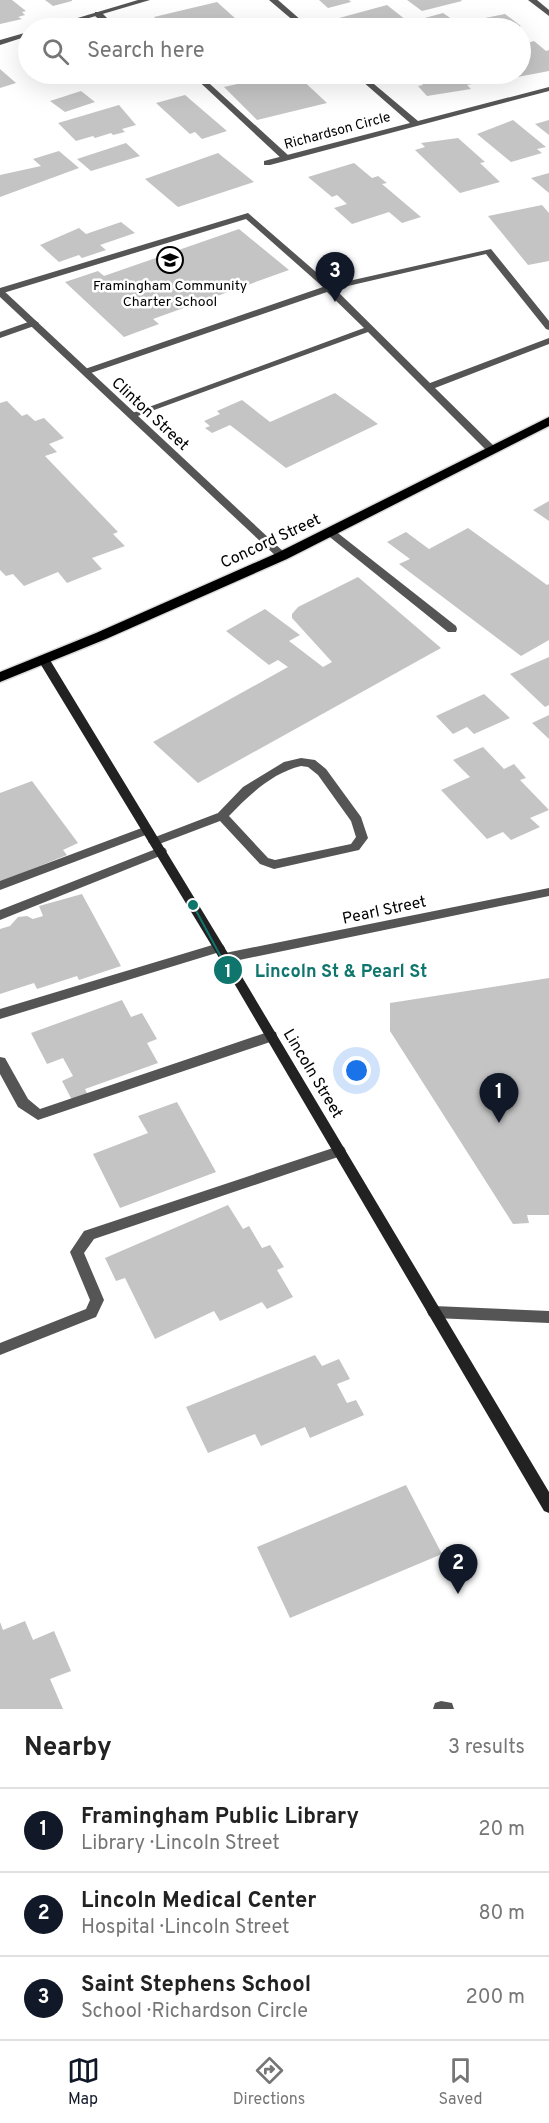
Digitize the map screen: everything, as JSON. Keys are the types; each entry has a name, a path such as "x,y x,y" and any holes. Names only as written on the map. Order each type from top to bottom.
{"main road":[{"name":"Concord Street","path":"0,677 282,556 549,421"}],"street":[{"path":"84,18 146,0"},
{"path":"273,0 294,18"},
{"path":"532,0 549,14"},
{"path":"98,14 102,18"},
{"path":"0,43 18,37"},
{"path":"206,84 286,159"},
{"path":"370,84 415,123"},
{"name":"Richardson Circle","path":"267,163 549,89"},
{"path":"0,292 248,216 330,288 492,450"},
{"path":"85,372 330,288 488,251 549,327"},
{"name":"Clinton Street","path":"0,292 282,556"},
{"path":"0,335 34,323"},
{"path":"132,415 369,329"},
{"path":"428,387 549,341"},
{"path":"330,532 452,629"},
{"name":"Lincoln Street","path":"44,660 222,953 549,1506"},
{"path":"0,915 158,847 222,816 247,790 288,765 311,763 322,772 357,820 362,838 355,847 274,865 264,861 222,816"},
{"path":"0,886 147,830"},
{"name":"Pearl Street","path":"0,1014 222,953 549,892"},
{"path":"0,1062 23,1103 38,1114 271,1036"},
{"path":"0,1349 92,1313 97,1300 77,1252 89,1235 339,1151"},
{"path":"434,1312 549,1317"}],"building":[{"path":"0,0 12,0 26,11 22,12 25,15 18,17 20,18 18,20 0,24"},
{"path":"45,0 72,0 72,1 53,6"},
{"path":"319,0 349,0 351,2 328,8"},
{"path":"407,0 461,0 462,1 422,11"},
{"path":"217,2 235,18 155,18"},
{"path":"387,5 403,18 339,18"},
{"path":"443,13 450,18 425,18"},
{"path":"505,14 510,18 485,18"},
{"path":"534,41 546,51 549,50 549,71 531,74 531,42"},
{"path":"0,69 16,83 0,88"},
{"path":"237,84 307,84 327,103 257,120 224,87"},
{"path":"472,84 467,85 471,89 427,96 418,86"},
{"path":"81,91 95,102 65,112 50,101"},
{"path":"185,95 227,131 202,139 195,132 190,134 156,103"},
{"path":"119,105 136,125 122,129 125,132 95,138 93,136 76,141 58,123"},
{"path":"513,120 546,147 537,149 542,153 511,162 477,134"},
{"path":"549,120 549,135 535,124"},
{"path":"458,138 485,162 480,163 500,182 460,193 415,150 425,147 421,143"},
{"path":"126,143 140,156 91,171 77,159"},
{"path":"59,151 79,168 0,197 0,175 41,166 33,159"},
{"path":"218,153 254,182 178,207 145,179"},
{"path":"354,163 372,178 378,176 387,183 382,184 421,217 402,223 389,212 352,224 334,208 347,204 337,195 332,197 308,177"},
{"path":"549,173 549,193 531,178"},
{"path":"542,205 549,213 549,261 528,265 488,216"},
{"path":"121,222 135,233 100,245 106,250 82,258 79,255 59,262 40,245 79,228 86,234"},
{"path":"239,229 289,270 153,319 159,324 124,337 65,282 98,271 104,276"},
{"path":"335,393 378,424 286,468 230,425 212,433 205,428 210,426 204,421 220,414 217,411 242,400 270,422"},
{"path":"7,401 22,416 27,414 35,421 44,418 64,438 49,444 57,452 45,456 118,532 113,534 125,546 92,558 102,569 67,583 58,572 24,586 13,574 6,576 0,570 0,403"},
{"path":"549,501 549,521 533,510"},
{"path":"468,528 547,585 549,584 549,640 521,656 399,564 410,559 387,542 406,532 429,549"},
{"path":"358,577 441,648 198,783 153,742 288,667 278,660 269,665 226,631 265,609 300,635 289,641 323,667 332,662 292,618 292,614 298,607"},
{"path":"549,657 549,705 545,707 510,674"},
{"path":"484,694 510,718 474,734 467,727 453,734 436,716"},
{"path":"549,715 549,739 532,723"},
{"path":"483,747 504,769 514,764 526,778 520,780 549,810 530,818 540,827 511,840 503,832 487,839 441,790 470,777 453,760"},
{"path":"32,781 78,843 63,850 67,855 0,882 0,793"},
{"path":"82,894 121,966 79,980 77,976 37,989 34,983 0,994 0,929 10,926 18,917 27,916 33,919 43,916 39,906"},
{"path":"549,978 549,1215 527,1215 529,1223 513,1224 390,1031 390,1003"},
{"path":"122,1000 131,1017 142,1013 157,1039 147,1043 158,1063 85,1089 88,1095 72,1100 62,1081 73,1076 63,1058 47,1064 31,1033"},
{"path":"177,1102 216,1172 120,1208 93,1154 148,1133 138,1116"},
{"path":"228,1205 243,1229 249,1226 262,1248 270,1245 284,1267 277,1270 293,1297 267,1309 262,1302 220,1321 214,1311 155,1339 125,1278 116,1281 105,1258"},
{"path":"315,1355 322,1366 339,1359 350,1379 337,1384 347,1403 356,1400 364,1415 310,1438 305,1427 261,1446 255,1434 208,1453 186,1407"},
{"path":"406,1485 442,1554 290,1618 257,1547"},
{"path":"25,1621 33,1640 54,1631 71,1671 50,1679 63,1709 0,1709 0,1622 3,1630"}],"place":[{"name":"Framingham Community Charter School","path":"170,260"},
{"name":"Saint Stephens School","path":"335,302"},
{"name":"Lincoln St & Pearl St","path":"193,905"},
{"name":"Framingham Public Library","path":"499,1123"},
{"name":"Lincoln Medical Center","path":"458,1594"}]}
